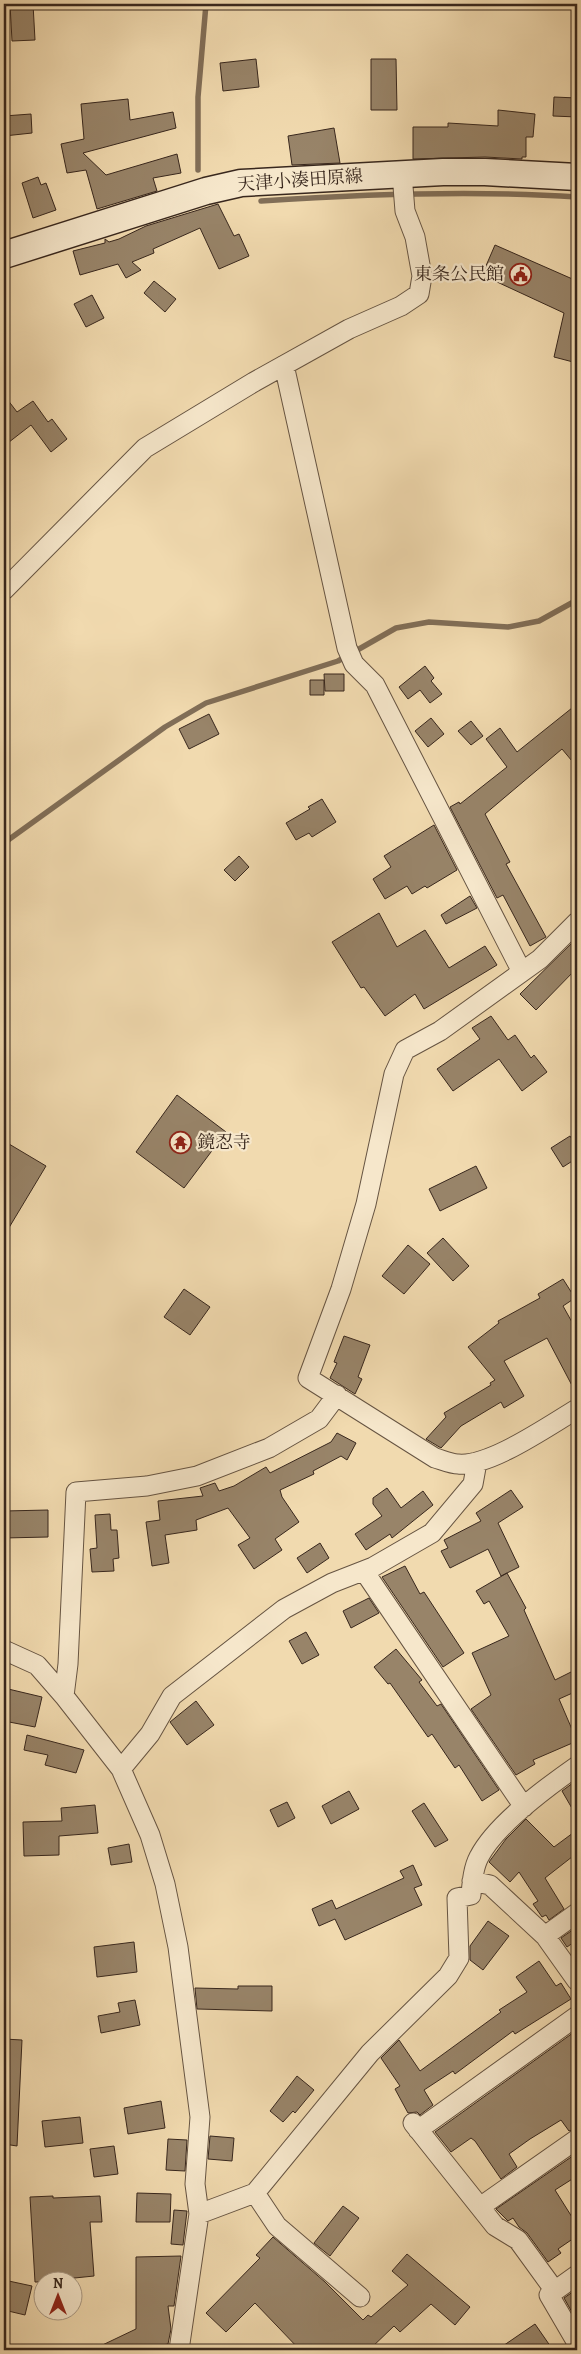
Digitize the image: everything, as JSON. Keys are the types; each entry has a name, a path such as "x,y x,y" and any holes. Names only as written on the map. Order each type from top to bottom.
{"main road":[{"name":"天津小湊田原線","path":"4,255 224,186 260,180 403,186 485,172 577,177"}],"street":[{"path":"4,590 145,448 348,329 401,306 419,294 422,276 415,237 407,219 403,186"},
{"path":"284,365 351,656 375,685 522,972"},
{"path":"577,922 540,959 440,1031 405,1050 394,1074 366,1204 341,1289 308,1378 337,1394 435,1458 458,1464 477,1462 506,1451 577,1410"},
{"path":"64,1696 68,1664 76,1492 147,1486 197,1476 269,1448 319,1419 337,1394"},
{"path":"121,1769 150,1734 172,1696 193,1678 284,1609 332,1583 364,1571 432,1533 473,1484 477,1462"},
{"path":"364,1571 524,1807"},
{"path":"4,1650 37,1665 64,1696 121,1769 152,1843 165,1884 178,1947 200,2117 195,2184 199,2214 179,2350"},
{"path":"199,2214 255,2193 370,2053 448,1976 459,1958 457,1898 471,1895 472,1881 478,1858 495,1836 540,1791 577,1766"},
{"path":"472,1881 490,1886 545,1936 577,1981"},
{"path":"545,1936 577,1913"},
{"path":"555,2291 518,2240 495,2226 415,2126 577,2016"},
{"path":"480,2207 577,2139"},
{"path":"255,2193 277,2226 360,2297"},
{"path":"577,2275 549,2295 577,2343"}],"building":[{"path":"10,4 33,4 35,40 12,41"},
{"path":"256,59 259,87 223,91 220,63"},
{"path":"371,59 396,59 397,110 371,110"},
{"path":"554,97 577,98 577,117 553,116"},
{"path":"128,99 130,120 173,112 176,128 83,153 106,175 177,154 181,173 153,178 157,191 97,209 86,170 67,173 61,144 84,139 81,104"},
{"path":"498,110 535,114 533,137 526,137 526,157 522,157 522,159 485,157 413,159 413,127 448,127 448,123 498,126"},
{"path":"31,114 32,133 4,136 4,116"},
{"path":"334,128 340,163 292,165 288,136"},
{"path":"38,177 41,185 46,183 56,210 33,218 22,183"},
{"path":"218,204 234,236 239,234 249,256 219,269 200,228 153,249 154,253 132,262 141,270 126,278 118,264 80,275 73,251 105,243 105,239 109,242 119,239 146,226"},
{"path":"495,245 577,281 577,363 554,357 564,313 482,275"},
{"path":"154,281 176,299 165,312 144,293"},
{"path":"92,295 104,318 86,327 74,304"},
{"path":"4,395 17,412 33,401 48,422 52,419 67,439 51,452 31,425 4,446"},
{"path":"425,666 434,678 431,681 442,694 430,703 420,690 408,699 399,687"},
{"path":"324,674 344,674 344,691 325,691"},
{"path":"310,680 324,680 324,695 310,695"},
{"path":"577,704 577,767 562,749 485,814 510,862 506,864 546,937 530,946 503,895 497,898 450,807 459,802 460,804 507,767 486,739 500,728 517,752"},
{"path":"209,714 219,734 189,749 179,729"},
{"path":"431,718 444,734 428,747 415,731"},
{"path":"471,721 483,736 471,745 458,731"},
{"path":"322,799 336,822 312,837 309,833 296,840 286,823 310,809 308,807"},
{"path":"434,825 457,870 427,888 425,886 412,894 407,886 385,899 373,879 391,867 384,856"},
{"path":"239,856 249,867 235,881 224,870"},
{"path":"470,896 477,908 446,924 441,915"},
{"path":"379,913 397,947 425,930 449,968 485,946 497,965 424,1009 415,994 385,1016 364,987 361,988 332,942"},
{"path":"577,938 577,968 536,1010 520,994"},
{"path":"491,1016 508,1040 515,1035 531,1058 534,1055 547,1072 522,1091 499,1059 453,1091 437,1069 480,1039 472,1028"},
{"name":"鏡忍寺","path":"177,1095 226,1132 184,1188 136,1152"},
{"path":"570,1136 577,1147 577,1158 563,1167 551,1148"},
{"path":"4,1141 46,1166 4,1236"},
{"path":"476,1166 487,1188 440,1211 429,1189"},
{"path":"443,1238 469,1266 453,1281 427,1253"},
{"path":"408,1245 430,1264 404,1294 382,1276"},
{"path":"563,1279 575,1298 563,1306 577,1331 577,1395 547,1338 504,1361 524,1396 504,1408 501,1402 461,1426 441,1448 426,1439 446,1417 444,1413 491,1385 490,1383 495,1380 468,1347 499,1323 498,1321 540,1298 538,1294"},
{"path":"184,1289 210,1307 190,1335 164,1317"},
{"path":"344,1336 370,1345 358,1377 362,1379 355,1394 330,1378 337,1363 334,1362"},
{"path":"337,1433 356,1443 347,1460 341,1456 313,1471 314,1474 280,1490 282,1497 299,1522 275,1539 282,1550 254,1569 238,1545 250,1538 228,1508 196,1520 197,1530 165,1535 169,1563 152,1566 146,1522 160,1520 158,1501 203,1496 200,1488 215,1483 219,1491 234,1486 266,1467 270,1473 331,1442"},
{"path":"387,1488 401,1508 423,1491 433,1505 392,1538 390,1534 366,1550 355,1534 382,1516 373,1504 373,1498"},
{"path":"511,1490 523,1507 498,1523 519,1567 501,1576 488,1549 450,1568 441,1551 448,1548 444,1540 481,1521 476,1513"},
{"path":"48,1510 48,1537 4,1538 4,1511"},
{"path":"110,1514 111,1530 117,1530 119,1558 113,1559 114,1571 92,1572 90,1549 97,1548 95,1515"},
{"path":"320,1543 329,1558 307,1573 297,1558"},
{"path":"405,1566 420,1594 424,1592 464,1653 443,1667 382,1577"},
{"path":"507,1573 526,1608 524,1610 555,1680 577,1669 577,1691 559,1699 577,1741 533,1760 535,1764 516,1775 471,1709 491,1695 472,1653 509,1636 489,1601 484,1604 476,1591"},
{"path":"369,1598 379,1613 351,1628 343,1611"},
{"path":"306,1632 319,1655 302,1664 289,1641"},
{"path":"396,1649 422,1680 419,1682 437,1706 441,1704 499,1790 482,1801 459,1765 455,1768 432,1734 428,1737 390,1683 388,1684 374,1667"},
{"path":"4,1688 42,1697 35,1727 4,1721"},
{"path":"196,1701 214,1725 187,1745 170,1722"},
{"path":"27,1735 84,1750 76,1773 45,1765 48,1755 24,1750"},
{"path":"577,1780 577,1817 562,1791"},
{"path":"349,1791 359,1809 331,1824 322,1806"},
{"path":"287,1802 295,1818 278,1827 270,1810"},
{"path":"424,1803 448,1840 435,1847 412,1811"},
{"path":"95,1805 98,1833 59,1836 59,1855 24,1856 23,1822 62,1821 61,1808"},
{"path":"526,1819 554,1847 577,1830 577,1853 545,1878 564,1909 549,1920 546,1915 542,1917 533,1904 538,1901 519,1872 510,1882 489,1862 506,1839"},
{"path":"129,1844 132,1862 111,1865 108,1848"},
{"path":"413,1865 422,1885 414,1888 422,1905 345,1940 335,1919 319,1926 312,1909 332,1900 336,1909 404,1878 400,1871"},
{"path":"488,1921 509,1936 483,1970 470,1960 470,1946"},
{"path":"577,1927 577,1940 567,1947 561,1938"},
{"path":"134,1942 137,1972 97,1977 94,1947"},
{"path":"539,1961 556,1986 561,1983 571,1999 515,2034 513,2031 455,2074 453,2071 424,2090 433,2105 420,2115 417,2112 408,2113 395,2089 400,2086 381,2058 399,2040 420,2071 501,2012 499,2010 527,1992 516,1977"},
{"path":"238,1986 272,1986 272,2011 197,2009 195,1988 238,1989"},
{"path":"135,2000 140,2025 101,2033 98,2016 120,2012 118,2003"},
{"path":"577,2030 577,2128 569,2131 561,2120 530,2139 509,2154 517,2167 501,2179 471,2138 451,2152 435,2132"},
{"path":"4,2039 22,2040 17,2146 4,2144"},
{"path":"297,2076 314,2090 295,2113 293,2111 283,2122 270,2111"},
{"path":"161,2101 165,2128 128,2134 124,2108"},
{"path":"80,2117 83,2143 45,2147 42,2121"},
{"path":"210,2136 234,2138 232,2161 208,2159"},
{"path":"168,2139 187,2140 185,2171 166,2170"},
{"path":"114,2146 118,2174 94,2177 90,2149"},
{"path":"577,2153 577,2176 555,2190 577,2225 577,2236 558,2249 561,2253 548,2262 527,2233 519,2227 513,2218 508,2221 496,2209"},
{"path":"137,2193 171,2194 170,2222 136,2222"},
{"path":"100,2196 102,2222 90,2222 94,2276 82,2277 82,2272 34,2272 30,2197"},
{"path":"343,2206 359,2218 330,2256 314,2243"},
{"path":"174,2210 187,2211 183,2245 171,2244"},
{"path":"273,2237 325,2282 363,2320 368,2315 371,2317 408,2285 392,2271 407,2254 470,2307 455,2325 431,2304 400,2332 394,2326 369,2350 300,2350 255,2303 226,2332 206,2313 260,2258 256,2255"},
{"path":"181,2256 174,2306 168,2306 171,2329 168,2344 134,2350 92,2350 136,2329 136,2257"},
{"path":"4,2280 32,2286 25,2315 4,2310"},
{"path":"577,2289 577,2321 564,2298"},
{"path":"535,2324 553,2350 497,2350"}],"waterway":[{"path":"198,170 198,97 206,4"},
{"path":"261,201 419,194 577,197"},
{"path":"4,843 165,727 206,703 338,661 396,628 429,622 508,627 539,621 577,600"}],"place":[{"name":"東条公民館","path":"520,274"},
{"name":"鏡忍寺","path":"181,1142"}]}
